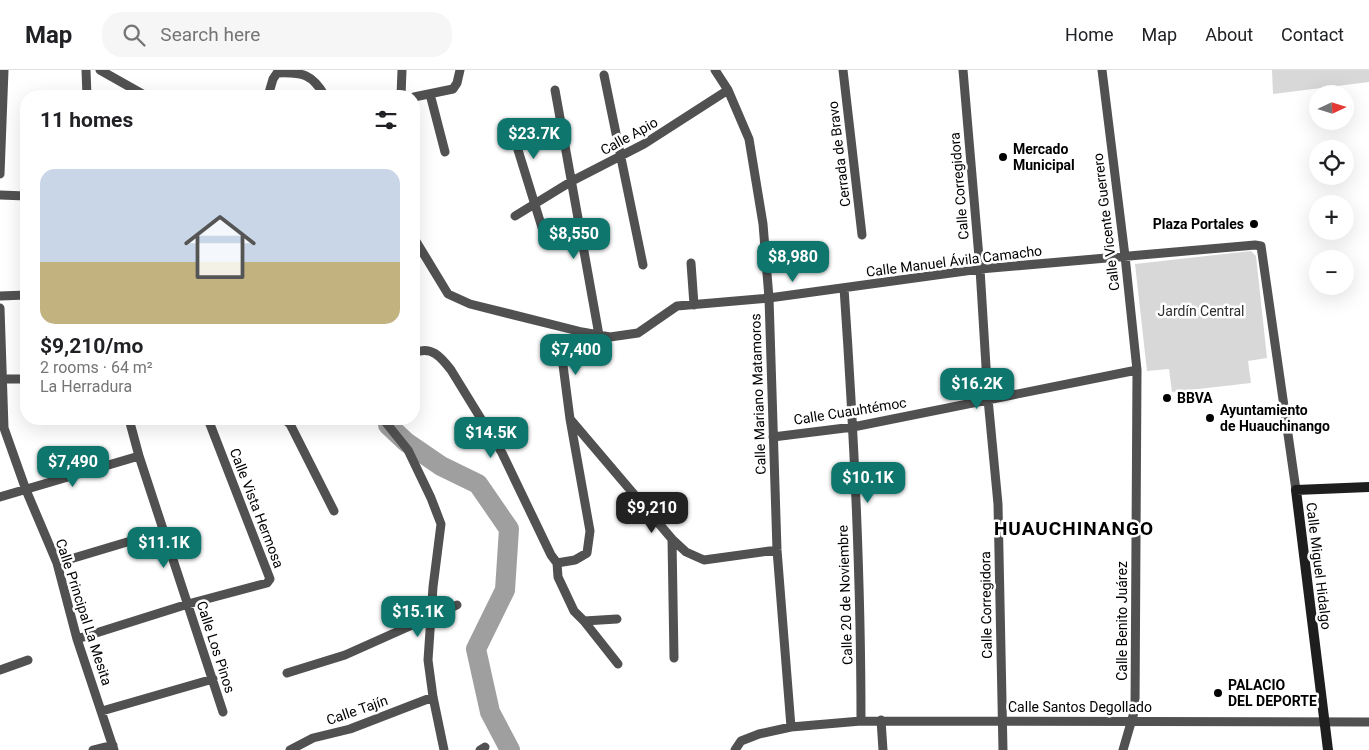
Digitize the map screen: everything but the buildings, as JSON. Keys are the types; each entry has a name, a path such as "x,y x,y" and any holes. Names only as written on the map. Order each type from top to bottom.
{"main road":[{"path":"1296,490 1369,487"},
{"name":"Calle Miguel Hidalgo","path":"1296,490 1328,750"}],"street":[{"path":"0,174 4,70"},
{"path":"86,70 88,90"},
{"path":"100,70 135,90"},
{"path":"401,90 402,70"},
{"path":"420,96 453,89 457,83 460,70"},
{"name":"Calle Mariano Matamoros","path":"715,70 728,90 749,140 763,224 769,298 777,550 791,727"},
{"name":"Cerrada de Bravo","path":"843,70 862,235"},
{"name":"Calle Corregidora","path":"963,70 980,269 988,399 998,504 1003,750"},
{"name":"Calle Vicente Guerrero","path":"1102,70 1137,370"},
{"path":"270,90 273,79 278,73 306,75 317,83 321,90"},
{"path":"604,75 643,265"},
{"path":"555,90 599,336"},
{"name":"Calle Apio","path":"514,216 671,128 728,90"},
{"path":"430,94 445,152"},
{"path":"510,124 544,234"},
{"path":"0,195 20,196"},
{"name":"Calle Manuel Ávila Camacho","path":"420,248 448,294 470,304 582,332 610,337 638,332 677,306 769,298 980,269 1255,245 1262,246"},
{"name":"Calle Miguel Hidalgo","path":"1262,246 1296,490"},
{"path":"691,263 694,305"},
{"name":"Calle 20 de Noviembre","path":"844,288 853,427 861,621 861,721"},
{"path":"0,296 20,295"},
{"name":"Calle Principal La Mesita","path":"0,308 4,428 26,490 57,563 77,639 114,747"},
{"path":"557,563 575,560 587,553 590,531 570,419 563,365 568,350 582,332"},
{"path":"420,350 423,349 429,351 442,358 452,370 502,453 550,555 557,563 558,577 574,611 584,620 618,664"},
{"name":"Calle Cuauhtémoc","path":"773,436 853,427 1137,370"},
{"name":"Calle Benito Juárez","path":"1123,750 1135,709 1137,370"},
{"path":"2,379 20,379"},
{"path":"570,419 672,539 686,552 704,560 777,550"},
{"name":"Calle Los Pinos","path":"131,425 139,456 223,712"},
{"name":"Calle Vista Hermosa","path":"188,604 267,583 270,579 210,425"},
{"path":"291,425 334,511"},
{"path":"388,425 408,450 441,524 433,586 428,660 433,697 444,750"},
{"path":"0,498 139,456"},
{"path":"57,563 164,531"},
{"path":"672,539 674,658"},
{"path":"77,639 188,604"},
{"path":"287,672 344,655 457,605"},
{"path":"584,620 617,619"},
{"path":"0,670 28,660"},
{"path":"102,711 212,679"},
{"name":"Calle Tajín","path":"290,750 313,738 350,729 433,697"},
{"path":"880,720 883,750"},
{"name":"Calle Santos Degollado","path":"735,750 741,741 791,727 880,720 1369,722"},
{"path":"93,750 114,747"}],"green space":[{"path":"1272,70 1369,70 1369,82 1345,85 1309,85 1309,90 1273,94"},
{"name":"Jardín Central","path":"1251,251 1256,256 1267,358 1248,361 1251,383 1172,392 1169,369 1147,371 1135,264"}],"waterway":[{"path":"388,425 406,442 441,466 478,484 509,529 505,590 476,649 490,712 510,750"}],"place":[{"name":"Mercado Municipal","path":"1003,157"},
{"name":"Plaza Portales","path":"1254,224"},
{"name":"BBVA","path":"1167,398"},
{"name":"Ayuntamiento de Huauchinango","path":"1210,418"},
{"name":"PALACIO DEL DEPORTE","path":"1218,693"}],"district":[{"name":"HUAUCHINANGO","path":"1074,528"}]}
